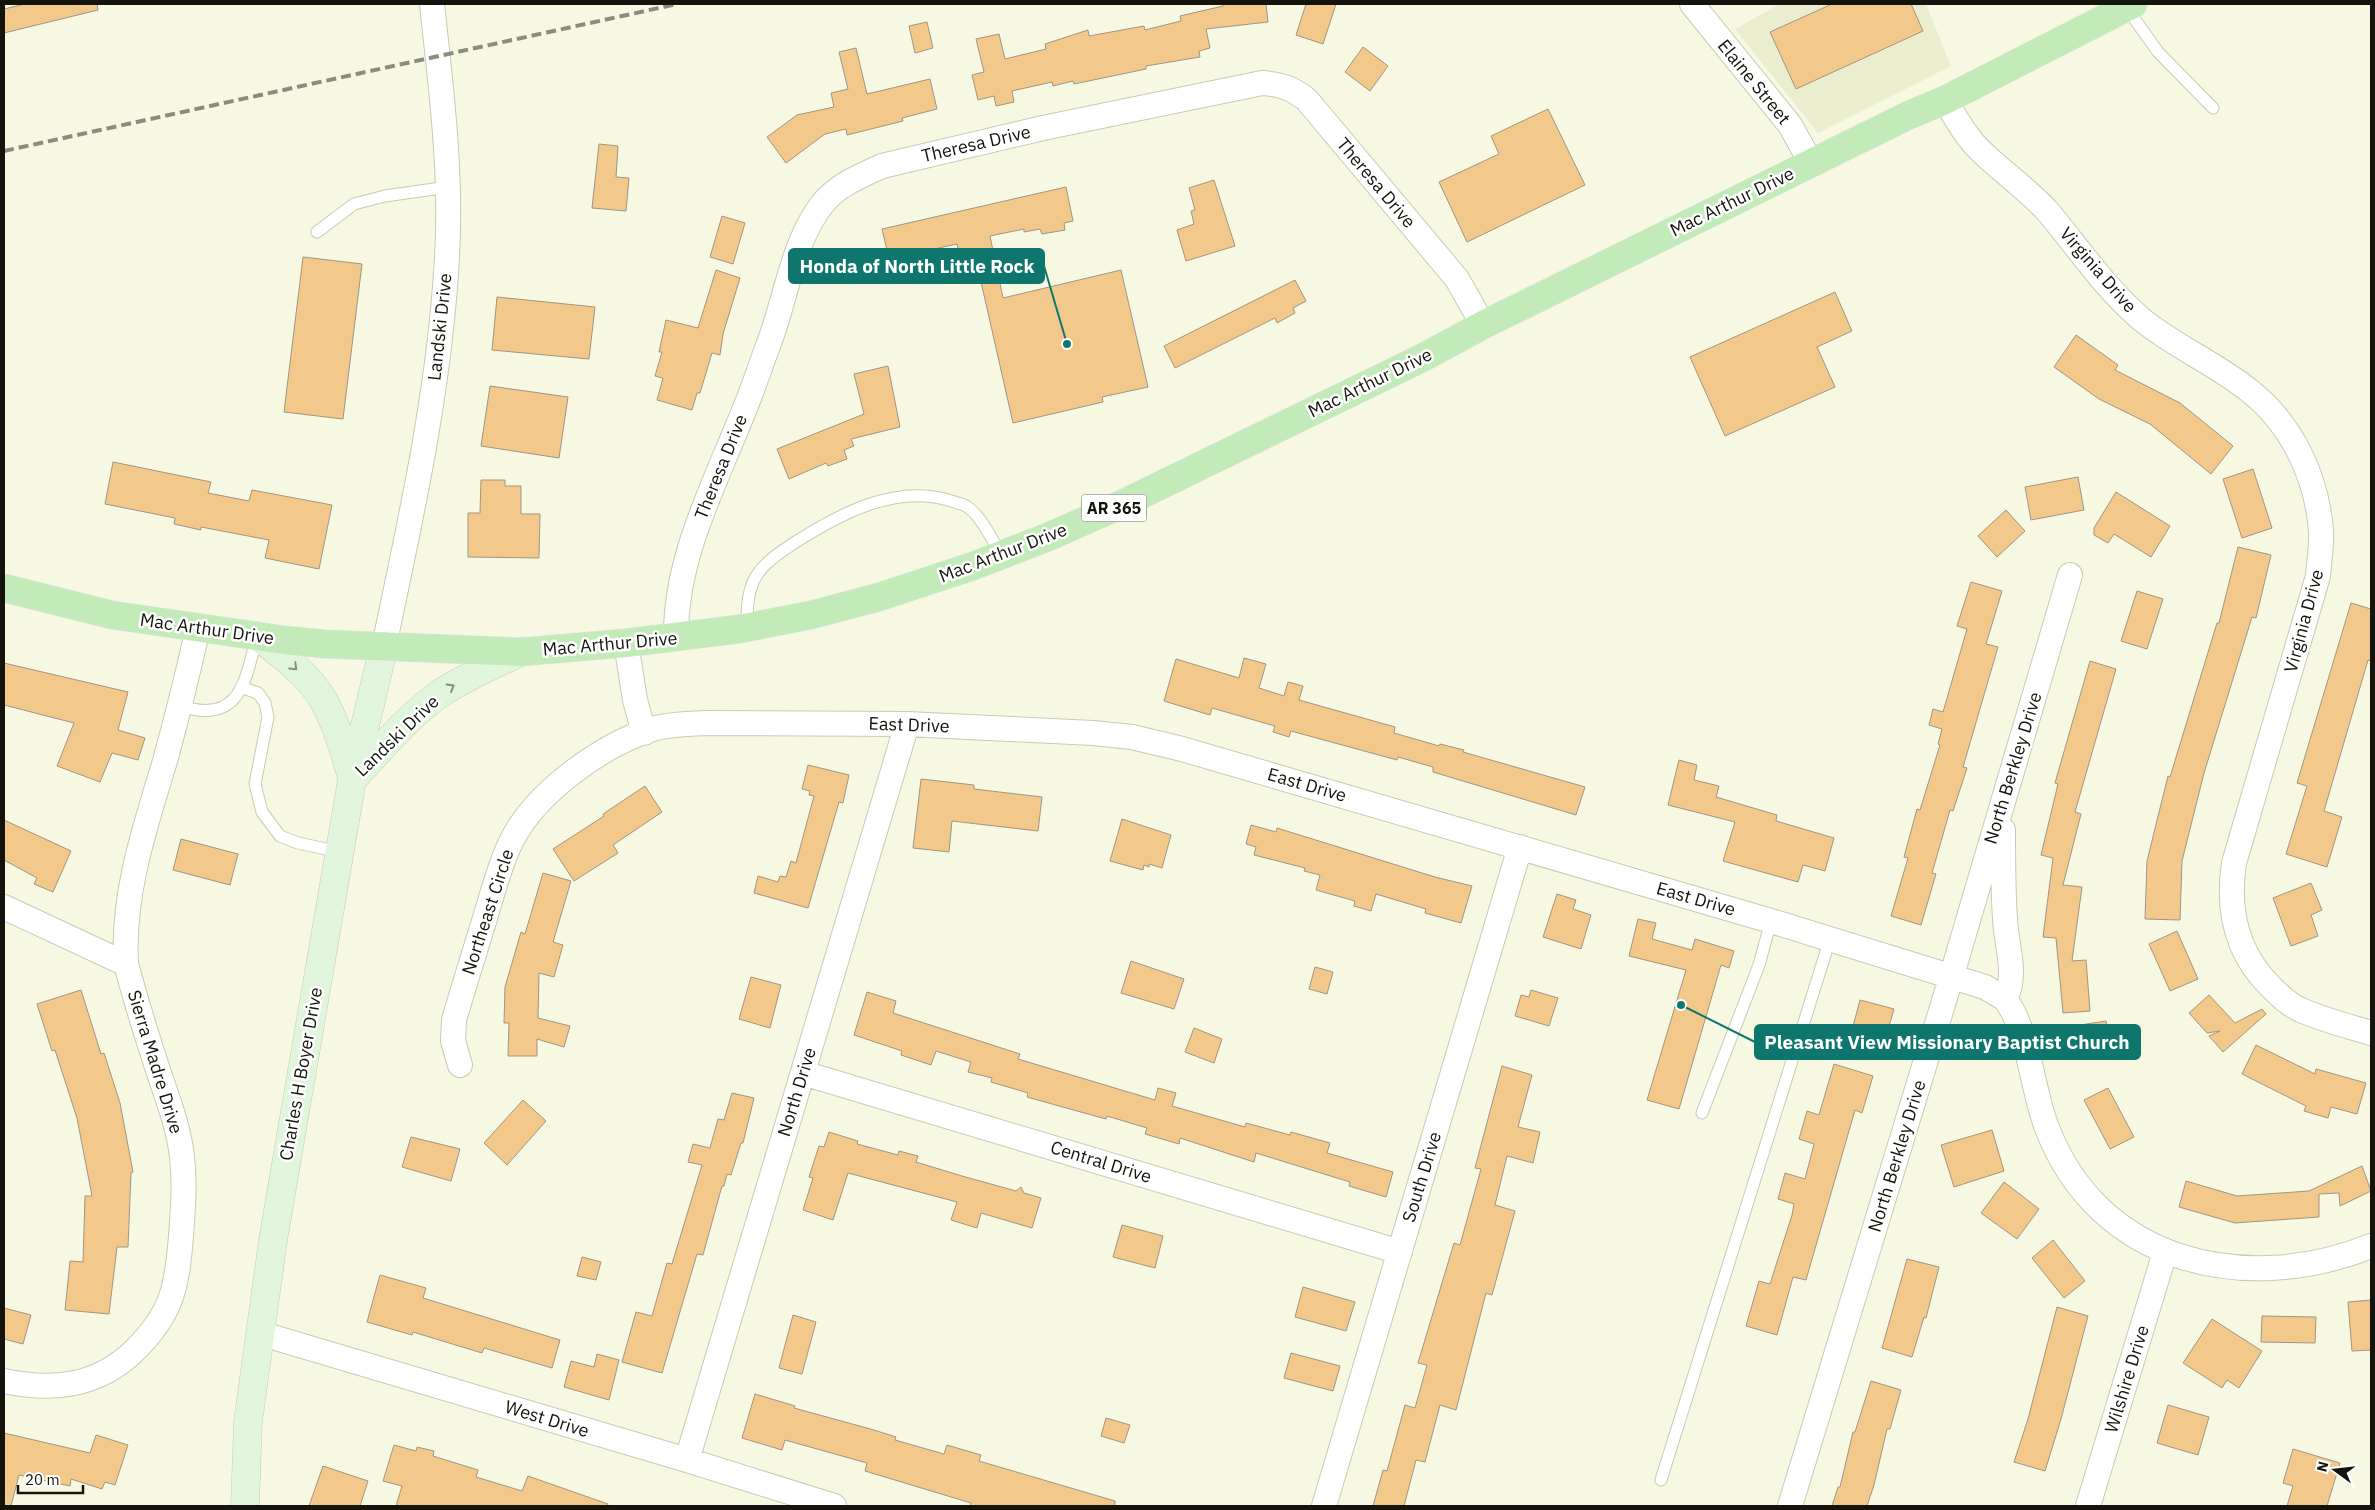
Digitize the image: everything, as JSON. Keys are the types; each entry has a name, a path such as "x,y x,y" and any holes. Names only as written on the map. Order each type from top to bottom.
{"main road":[{"name":"Mac Arthur Drive","path":"4,588 112,615 257,636 325,644 520,652 626,644 748,628 811,615 879,597 1001,555 1120,505 1424,357 1483,325 1811,163 1945,100 2130,5"}],"street":[{"name":"Landski Drive","path":"384,646 433,390 442,324 447,256 448,187 446,131 432,4"},
{"name":"Elaine Street","path":"1692,4 1790,125 1811,163"},
{"name":"Theresa Drive","path":"676,638 678,598 688,553 708,496 739,423 770,340 801,244 810,223 824,202 836,190 882,166 1043,128 1262,83 1292,88 1307,100 1457,279 1483,325"},
{"name":"Virginia Drive","path":"1945,100 1964,132 2048,213 2107,285 2128,306 2168,338 2251,392 2281,423 2300,452 2309,474 2318,506 2321,533 2318,576 2234,863 2231,884 2231,907 2234,926 2244,953 2259,975 2284,1000 2301,1010 2371,1033"},
{"name":"North Berkley Drive","path":"1790,1506 1951,978 2070,575"},
{"name":"Sierra Madre Drive","path":"4,1381 42,1387 59,1386 96,1377 126,1359 152,1334 168,1309 172,1296 180,1258 184,1199 182,1156 174,1118 126,964 124,942 134,871 180,706 198,628"},
{"name":"Landski Drive","path":"257,636 295,668 324,701 342,742 352,780"},
{"path":"626,644 635,700 644,733"},
{"name":"Charles H Boyer Drive","path":"245,1506 248,1422 259,1333 352,780 384,646"},
{"name":"Landski Drive","path":"352,780 394,734 424,706 464,680 520,652"},
{"name":"East Drive","path":"644,733 676,724 705,723 907,724 1094,733 1132,737 1191,751 1771,921 1985,988 2004,999"},
{"name":"North Drive","path":"687,1460 907,724"},
{"name":"Northeast Circle","path":"460,1065 453,1041 454,1020 504,858 512,839 543,798 558,785 594,758 644,733"},
{"path":"2004,796 2003,881 2005,921 2011,972 2008,990 2004,999 2017,1021 2041,1113 2060,1159 2078,1187 2103,1214 2133,1236 2165,1252 2206,1264 2248,1268 2304,1265 2344,1257 2371,1246"},
{"name":"South Drive","path":"1324,1506 1520,847"},
{"path":"4,907 126,964"},
{"name":"Central Drive","path":"803,1073 1400,1252"},
{"name":"Wilshire Drive","path":"2088,1506 2165,1252"},
{"name":"West Drive","path":"259,1333 687,1460 834,1506"}],"lane":[{"path":"2130,5 2158,52 2212,108"},
{"path":"317,232 354,204 385,196 448,187"},
{"path":"748,628 747,603 754,581 764,566 776,555 820,526 867,504 900,497 934,496 967,506 987,529 1001,555"},
{"path":"180,706 196,711 210,711 230,703 243,688 257,636"},
{"path":"243,688 258,694 265,703 268,717 255,784 262,812 280,836 298,843 340,852"},
{"path":"1702,1112 1759,965 1771,921"},
{"path":"1662,1480 1830,939"}],"shaded area":[{"path":"1780,4 1926,4 1951,66 1818,133 1735,29"}],"building":[{"path":"25,4 97,4 98,10 4,33 4,9"},
{"path":"1223,4 1266,4 1268,22 1206,29 1210,48 1199,51 1200,57 1146,66 1146,69 1074,84 1073,81 1053,86 1052,82 1012,91 1014,102 996,106 994,96 978,100 972,75 984,72 976,39 999,34 1005,59 1046,49 1045,44 1088,30 1089,36 1144,26 1145,30 1181,21 1180,16 1223,6"},
{"path":"1306,4 1336,4 1323,44 1296,35"},
{"path":"1832,4 1911,4 1923,31 1796,89 1770,32"},
{"path":"927,22 933,48 915,53 909,26"},
{"path":"1363,47 1388,66 1370,91 1345,72"},
{"path":"856,48 867,94 930,79 937,109 902,118 903,121 847,135 846,129 825,134 786,163 767,137 797,115 834,107 831,93 848,89 839,52"},
{"path":"1548,109 1585,185 1467,242 1439,182 1499,154 1491,136"},
{"path":"599,144 618,146 616,177 629,178 626,211 592,208"},
{"path":"1214,180 1235,246 1186,261 1177,230 1194,224 1191,211 1195,210 1189,188"},
{"path":"1066,187 1073,221 1064,223 1065,230 1042,234 1040,229 1024,232 1024,229 990,236 1003,298 1121,270 1148,387 1102,397 1103,402 1013,423 979,273 964,276 957,244 889,259 882,229"},
{"path":"722,216 745,223 733,264 710,257"},
{"path":"303,257 362,264 343,419 284,412"},
{"path":"716,270 740,278 723,334 720,355 712,353 700,393 697,393 692,410 657,400 663,378 655,376 662,352 659,352 666,320 698,328"},
{"path":"1295,280 1306,301 1293,308 1295,313 1277,323 1275,318 1175,368 1164,346"},
{"path":"1835,292 1852,331 1817,347 1835,387 1725,436 1690,357"},
{"path":"497,297 595,307 589,359 492,350"},
{"path":"2076,335 2118,365 2115,370 2180,403 2233,446 2211,474 2150,424 2099,399 2054,367"},
{"path":"888,366 900,427 851,439 854,446 844,450 847,459 828,466 826,463 789,479 777,449 864,414 854,374"},
{"path":"490,386 568,397 559,458 481,446"},
{"path":"113,462 211,482 208,493 249,501 252,490 332,505 319,569 265,558 269,540 201,527 201,530 174,524 175,518 105,504"},
{"path":"2253,469 2272,528 2242,538 2223,479"},
{"path":"2078,477 2084,510 2031,520 2025,487"},
{"path":"481,480 505,480 505,486 521,486 521,514 540,514 539,558 468,557 468,513 480,513"},
{"path":"2116,492 2170,526 2151,557 2114,534 2108,543 2094,535 2094,528"},
{"path":"2006,510 2025,531 1997,557 1978,536"},
{"path":"2238,547 2271,555 2256,618 2252,617 2204,773 2182,861 2180,920 2145,919 2147,861 2168,776 2170,777 2217,623 2219,623"},
{"path":"1971,582 2002,591 1986,644 1998,647 1963,767 1967,768 1953,811 1950,810 1932,873 1936,874 1921,925 1891,916 1908,858 1904,857 1917,809 1920,810 1940,745 1938,744 1942,729 1929,725 1933,709 1943,712 1967,629 1957,626"},
{"path":"2137,591 2163,599 2147,649 2121,641"},
{"path":"2351,603 2371,609 2371,661 2368,660 2324,811 2342,817 2327,867 2286,854 2307,786 2297,783"},
{"path":"1244,658 1266,664 1259,688 1284,696 1288,682 1303,686 1299,700 1395,727 1394,733 1439,746 1440,744 1464,750 1463,752 1585,787 1576,815 1433,772 1433,767 1398,757 1397,760 1291,731 1289,737 1273,732 1275,726 1212,708 1210,715 1164,701 1176,659 1239,678"},
{"path":"2090,661 2116,669 2075,812 2081,814 2063,885 2082,887 2072,961 2086,960 2090,1011 2063,1013 2056,938 2043,937 2053,858 2041,855 2058,784 2055,783"},
{"path":"4,663 128,692 118,730 145,738 138,760 112,753 100,782 57,766 74,723 4,705"},
{"path":"1679,760 1697,765 1694,780 1719,786 1716,797 1777,815 1776,821 1834,838 1825,871 1803,865 1798,882 1723,861 1735,822 1668,805"},
{"path":"808,765 849,775 843,803 839,802 808,908 754,893 758,876 778,882 780,876 786,877 791,861 796,863 814,796 809,795 810,791 802,789"},
{"path":"921,779 974,785 974,789 1042,797 1038,831 952,821 949,852 913,848"},
{"path":"645,786 662,812 613,845 618,853 574,881 553,849 604,816 603,814"},
{"path":"1122,819 1171,835 1162,868 1149,864 1149,867 1144,865 1143,870 1110,861"},
{"path":"4,820 71,851 53,892 34,884 37,878 4,860"},
{"path":"1251,825 1276,832 1277,828 1435,877 1472,886 1461,923 1425,913 1426,909 1376,894 1371,911 1354,906 1355,901 1316,890 1320,875 1304,871 1305,868 1254,855 1256,847 1246,844"},
{"path":"181,839 238,854 230,885 173,870"},
{"path":"543,873 571,881 553,942 563,945 554,977 539,973 538,1018 570,1026 564,1047 537,1039 537,1056 508,1056 509,1023 504,1023 505,987 521,932 525,934"},
{"path":"2311,883 2322,910 2311,915 2318,936 2291,946 2273,898"},
{"path":"1557,894 1576,900 1573,909 1591,915 1581,949 1543,937"},
{"path":"1638,919 1656,923 1652,939 1692,950 1695,939 1734,951 1729,968 1721,965 1679,1109 1647,1100 1686,970 1629,956"},
{"path":"2177,931 2198,979 2170,991 2149,944"},
{"path":"1131,961 1184,979 1174,1009 1121,993"},
{"path":"1315,967 1333,972 1327,994 1309,989"},
{"path":"751,977 781,985 770,1028 739,1019"},
{"path":"81,990 101,1054 104,1053 120,1103 133,1172 131,1173 128,1247 117,1247 109,1314 65,1310 70,1261 83,1262 85,1196 92,1196 77,1118 55,1050 52,1051 37,1004"},
{"path":"1531,990 1558,998 1549,1026 1515,1016 1521,995 1529,997"},
{"path":"867,992 896,1001 893,1013 1020,1054 1018,1059 1155,1100 1158,1088 1176,1093 1172,1106 1245,1127 1246,1123 1290,1135 1291,1132 1330,1143 1327,1153 1393,1172 1386,1197 1349,1186 1350,1182 1256,1153 1254,1162 1180,1138 1179,1144 1145,1134 1147,1128 1107,1116 1106,1119 1027,1097 1028,1093 991,1082 992,1078 968,1072 971,1062 936,1051 931,1065 901,1055 902,1051 854,1035"},
{"path":"2209,995 2235,1023 2262,1009 2266,1014 2223,1052 2209,1036 2220,1031 2207,1033 2189,1013"},
{"path":"1860,1000 1894,1009 1884,1044 1851,1034"},
{"path":"2106,1021 2111,1050 2085,1055 2080,1025"},
{"path":"1194,1028 1222,1039 1214,1063 1185,1052"},
{"path":"2256,1045 2315,1074 2316,1069 2366,1083 2357,1114 2331,1107 2328,1118 2304,1111 2306,1106 2242,1074"},
{"path":"1834,1064 1873,1076 1862,1113 1855,1110 1806,1280 1793,1277 1777,1335 1746,1326 1759,1281 1770,1284 1792,1215 1794,1204 1778,1199 1785,1173 1805,1179 1814,1144 1799,1139 1807,1111 1819,1115"},
{"path":"1502,1066 1532,1075 1518,1127 1540,1132 1533,1163 1507,1156 1495,1205 1515,1211 1492,1295 1486,1293 1456,1410 1440,1405 1425,1462 1416,1460 1404,1506 1373,1506 1383,1470 1387,1471 1405,1405 1415,1408 1427,1365 1418,1363 1454,1243 1460,1245 1481,1169 1475,1168"},
{"path":"2108,1088 2134,1137 2110,1149 2084,1100"},
{"path":"732,1093 754,1098 743,1143 741,1143 731,1175 727,1174 724,1186 722,1186 703,1255 697,1254 662,1373 622,1362 636,1312 652,1316 667,1263 672,1264 702,1165 688,1162 693,1144 710,1148 718,1119 724,1120"},
{"path":"523,1100 546,1121 507,1165 484,1143"},
{"path":"1992,1130 2004,1171 1954,1187 1941,1145"},
{"path":"829,1132 858,1141 857,1144 898,1155 899,1151 918,1156 916,1162 962,1176 1016,1191 1021,1187 1024,1193 1041,1198 1032,1228 981,1213 977,1228 951,1220 957,1202 848,1173 833,1220 803,1210 813,1178 809,1177 819,1146 824,1147"},
{"path":"411,1137 460,1149 451,1181 402,1167"},
{"path":"2362,1166 2371,1191 2340,1206 2339,1193 2319,1194 2319,1217 2235,1223 2179,1207 2186,1181 2237,1196 2309,1191"},
{"path":"2004,1182 2039,1209 2017,1239 1981,1213"},
{"path":"1122,1225 1163,1236 1155,1268 1113,1257"},
{"path":"2053,1240 2085,1281 2064,1298 2032,1258"},
{"path":"582,1257 601,1262 596,1280 577,1276"},
{"path":"1907,1259 1939,1267 1926,1318 1924,1317 1912,1357 1882,1348"},
{"path":"380,1275 426,1288 423,1298 560,1340 552,1368 484,1348 482,1353 413,1332 412,1335 367,1322"},
{"path":"1303,1287 1355,1302 1346,1331 1295,1317"},
{"path":"2371,1300 2371,1350 2352,1351 2348,1302"},
{"path":"2057,1307 2088,1316 2061,1419 2045,1471 2014,1462 2028,1419"},
{"path":"4,1308 31,1315 23,1344 4,1339"},
{"path":"793,1315 816,1322 802,1374 779,1368"},
{"path":"2262,1316 2316,1317 2315,1343 2261,1342"},
{"path":"2212,1319 2262,1351 2239,1388 2227,1380 2222,1388 2183,1363"},
{"path":"1291,1353 1340,1366 1333,1391 1284,1378"},
{"path":"597,1354 619,1360 609,1400 564,1387 571,1361 594,1367"},
{"path":"1871,1381 1901,1390 1890,1429 1887,1429 1874,1485 1867,1506 1832,1506 1838,1487 1840,1487 1853,1432 1855,1432"},
{"path":"755,1394 795,1406 794,1408 874,1430 896,1437 895,1440 944,1454 947,1445 981,1455 979,1461 1115,1501 1115,1506 970,1506 971,1503 865,1471 867,1463 785,1440 782,1450 742,1438"},
{"path":"2168,1405 2209,1417 2198,1455 2157,1443"},
{"path":"1106,1418 1130,1425 1124,1443 1101,1436"},
{"path":"4,1433 90,1453 96,1435 128,1445 115,1485 105,1482 102,1489 71,1479 70,1486 19,1475 11,1506 4,1506"},
{"path":"394,1445 416,1451 417,1447 434,1451 433,1456 478,1470 476,1477 522,1491 528,1476 608,1504 607,1506 396,1506 402,1486 383,1481"},
{"path":"2293,1449 2340,1463 2327,1506 2287,1506 2293,1486 2283,1483"},
{"path":"323,1466 368,1481 360,1506 309,1506"}],"railway":[{"path":"4,151 677,4"}],"place":[{"name":"Honda of North Little Rock","path":"1067,344"},
{"name":"Pleasant View Missionary Baptist Church","path":"1681,1005"}]}
